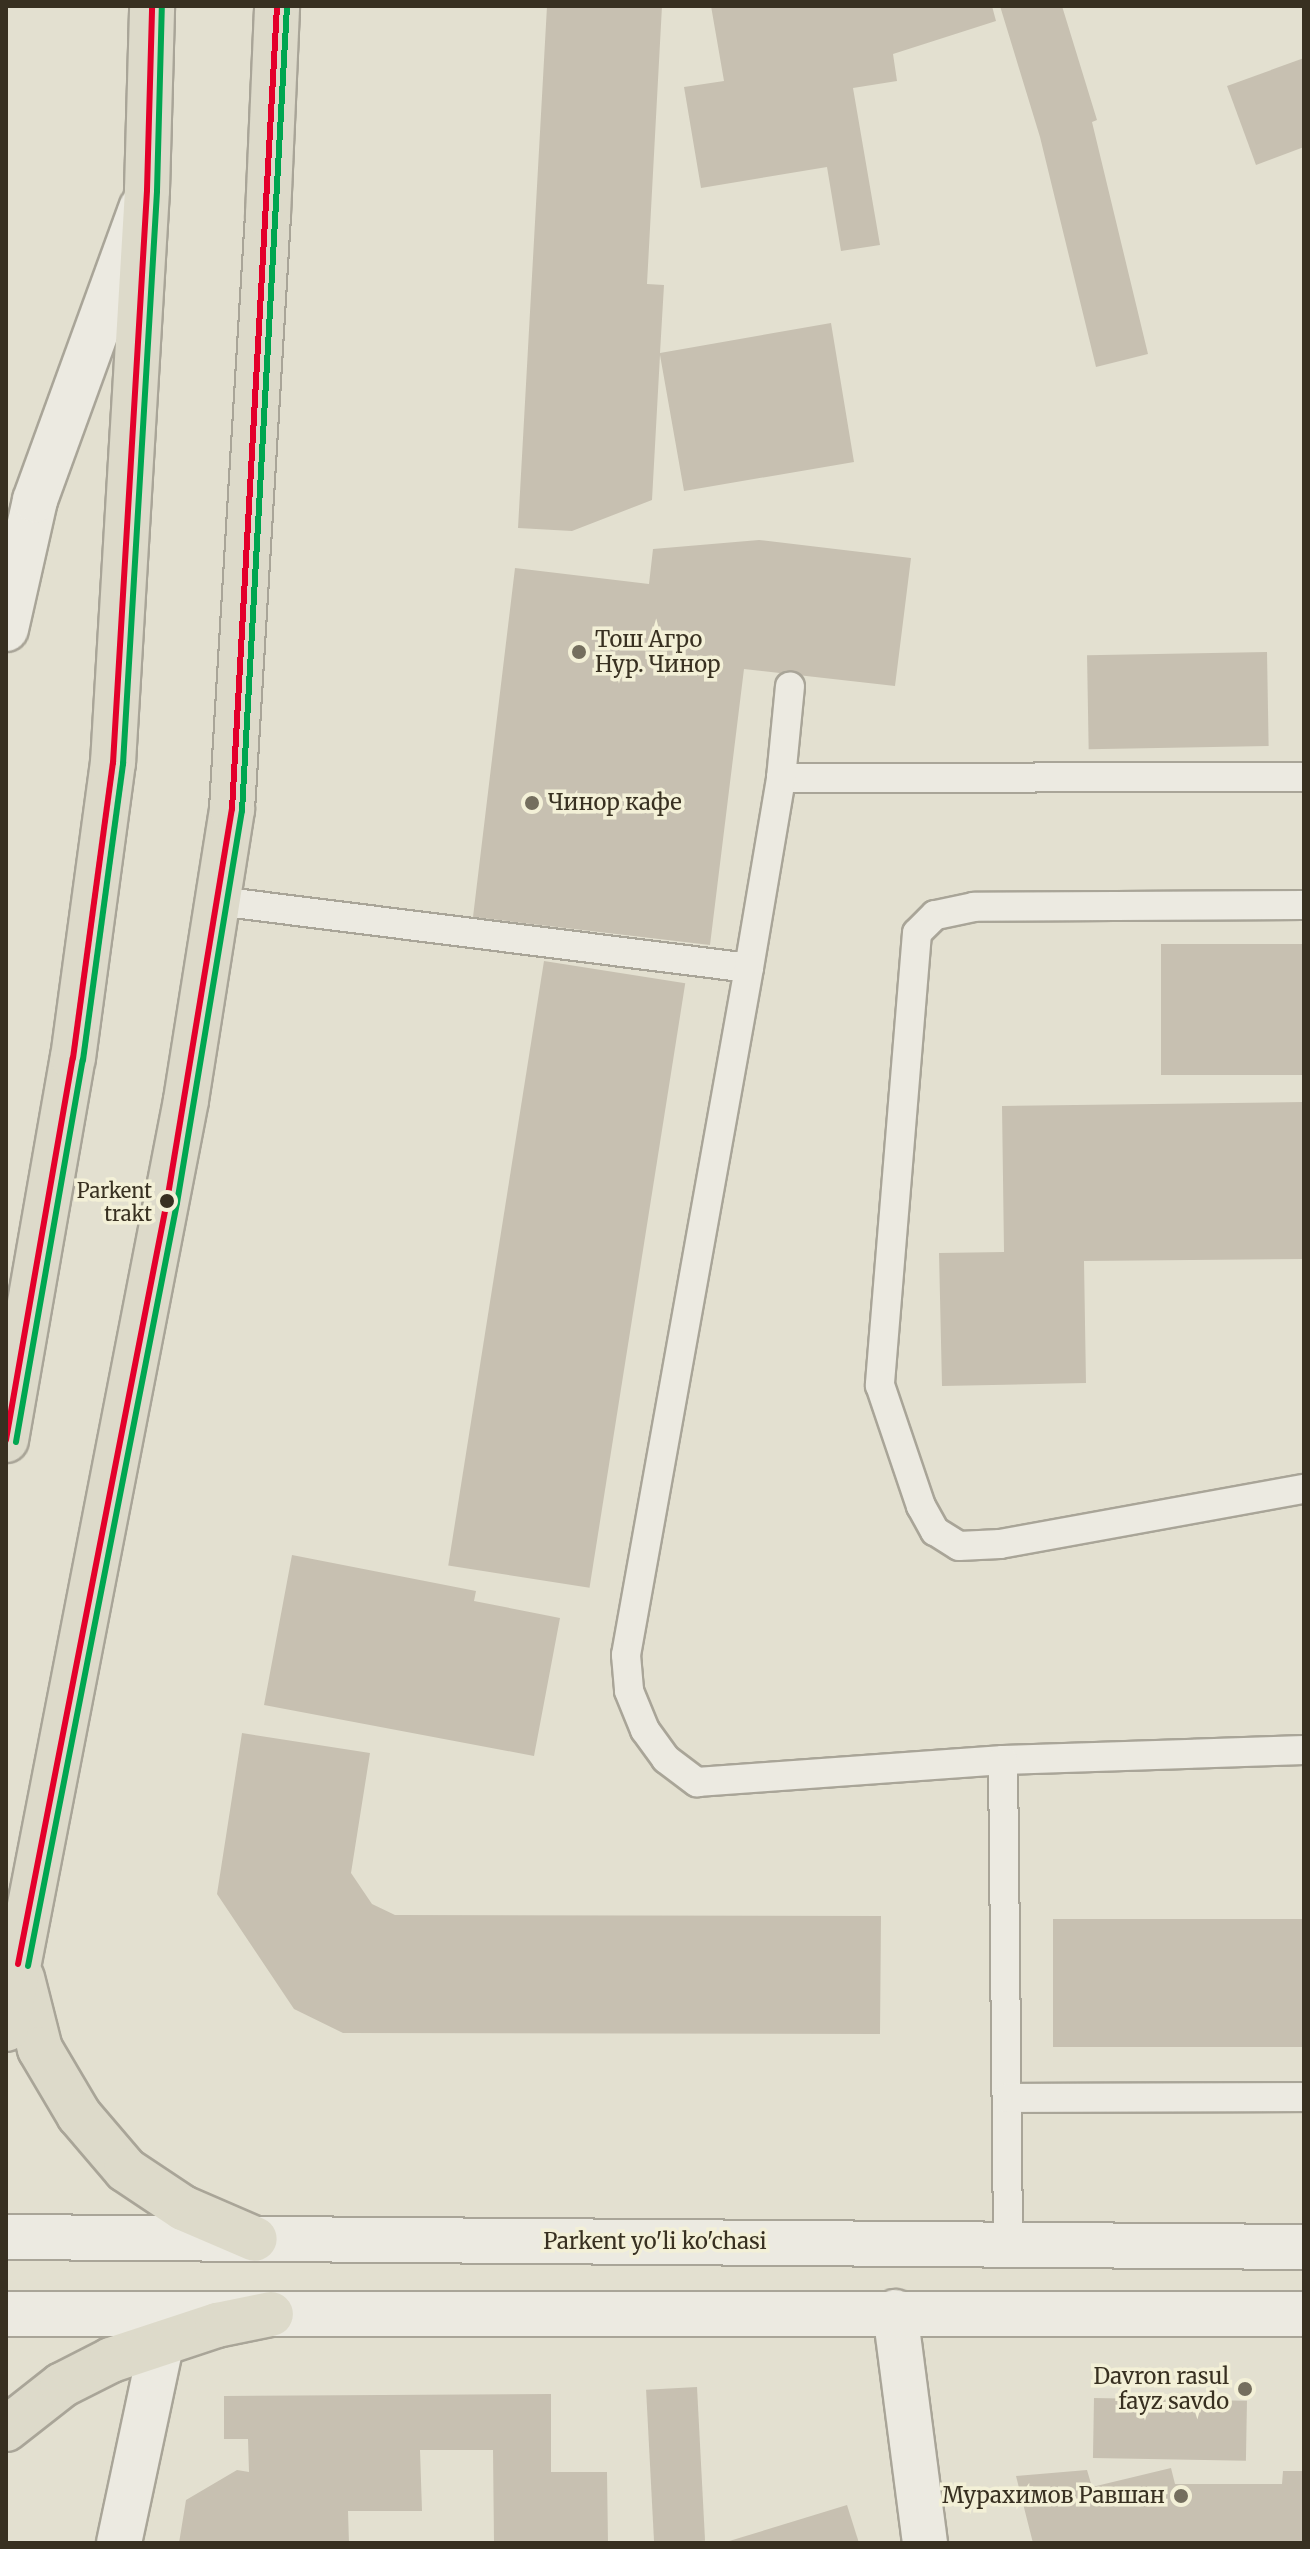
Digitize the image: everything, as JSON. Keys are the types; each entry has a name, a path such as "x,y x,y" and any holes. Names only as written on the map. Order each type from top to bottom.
{"highway":[{"path":"6,1440 73,1058 113,763 147,190 152,6"},
{"path":"6,2029 164,1216 232,809 277,6"},
{"path":"18,1964 40,2049 79,2115 126,2170 183,2208 255,2239"},
{"path":"6,2429 62,2385 111,2360 162,2341 271,2314"}],"street":[{"path":"6,629 35,500 147,190"},
{"name":"Parkent yo'li ko'chasi","path":"6,2237 1304,2247"},
{"path":"895,2312 925,2543"},
{"path":"6,2314 1304,2314"},
{"path":"119,2543 162,2341"}],"lane":[{"path":"790,686 781,778 749,968 626,1655 629,1691 645,1730 659,1750 697,1782 1003,1760 1304,1750"},
{"path":"781,778 1304,777"},
{"path":"218,901 749,968"},
{"path":"1304,905 974,907 935,915 917,933 880,1385 921,1506 935,1531 959,1546 1000,1544 1304,1489"},
{"path":"1003,1760 1008,2245"},
{"path":"1007,2098 1304,2097"}],"building":[{"path":"547,6 662,6 647,284 664,285 660,353 831,323 854,462 684,491 660,355 652,500 572,531 518,528"},
{"path":"711,6 992,6 996,21 893,54 897,81 853,88 880,245 841,251 827,167 701,188 684,87 724,81"},
{"path":"1000,6 1062,6 1097,120 1092,122 1148,354 1096,367 1040,137"},
{"path":"1304,58 1304,147 1256,165 1227,86"},
{"path":"759,540 911,558 895,686 744,669 710,945 473,917 515,568 649,584 653,549"},
{"path":"1267,652 1269,746 1089,749 1087,655"},
{"path":"1161,944 1304,944 1304,1075 1161,1075"},
{"path":"544,961 685,983 590,1588 448,1565"},
{"path":"1304,1102 1304,1259 1084,1261 1086,1383 942,1386 939,1253 1004,1252 1002,1106"},
{"path":"292,1555 476,1591 474,1601 560,1618 534,1756 264,1705"},
{"path":"242,1733 370,1753 351,1873 372,1904 395,1915 881,1916 880,2034 343,2033 294,2009 217,1894"},
{"path":"1053,1919 1304,1919 1304,2047 1053,2047"},
{"path":"697,2387 705,2541 654,2543 646,2390"},
{"path":"551,2394 551,2472 607,2472 608,2543 494,2543 493,2450 420,2450 422,2511 348,2511 349,2543 179,2543 186,2500 237,2470 249,2472 248,2439 224,2439 224,2396"},
{"path":"1094,2398 1247,2401 1246,2461 1093,2458"},
{"path":"1171,2468 1175,2484 1282,2484 1283,2471 1304,2471 1304,2543 1033,2543 1016,2476 1087,2470 1092,2487"},
{"path":"847,2505 859,2543 726,2543 726,2542"}],"transit line":[{"path":"6,1440 73,1058 113,763 147,190 152,6"},
{"path":"16,1442 83,1060 123,764 157,191 162,6"},
{"path":"18,1964 167,1201 232,809 277,6"},
{"path":"28,1966 177,1203 242,811 287,6"}],"place":[{"name":"Тош Агро Нур. Чинор","path":"579,652"},
{"name":"Чинор кафе","path":"532,803"},
{"name":"Parkent trakt","path":"167,1201"},
{"name":"Davron rasul fayz savdo","path":"1245,2389"},
{"name":"Мурахимов Равшан","path":"1181,2496"}]}
